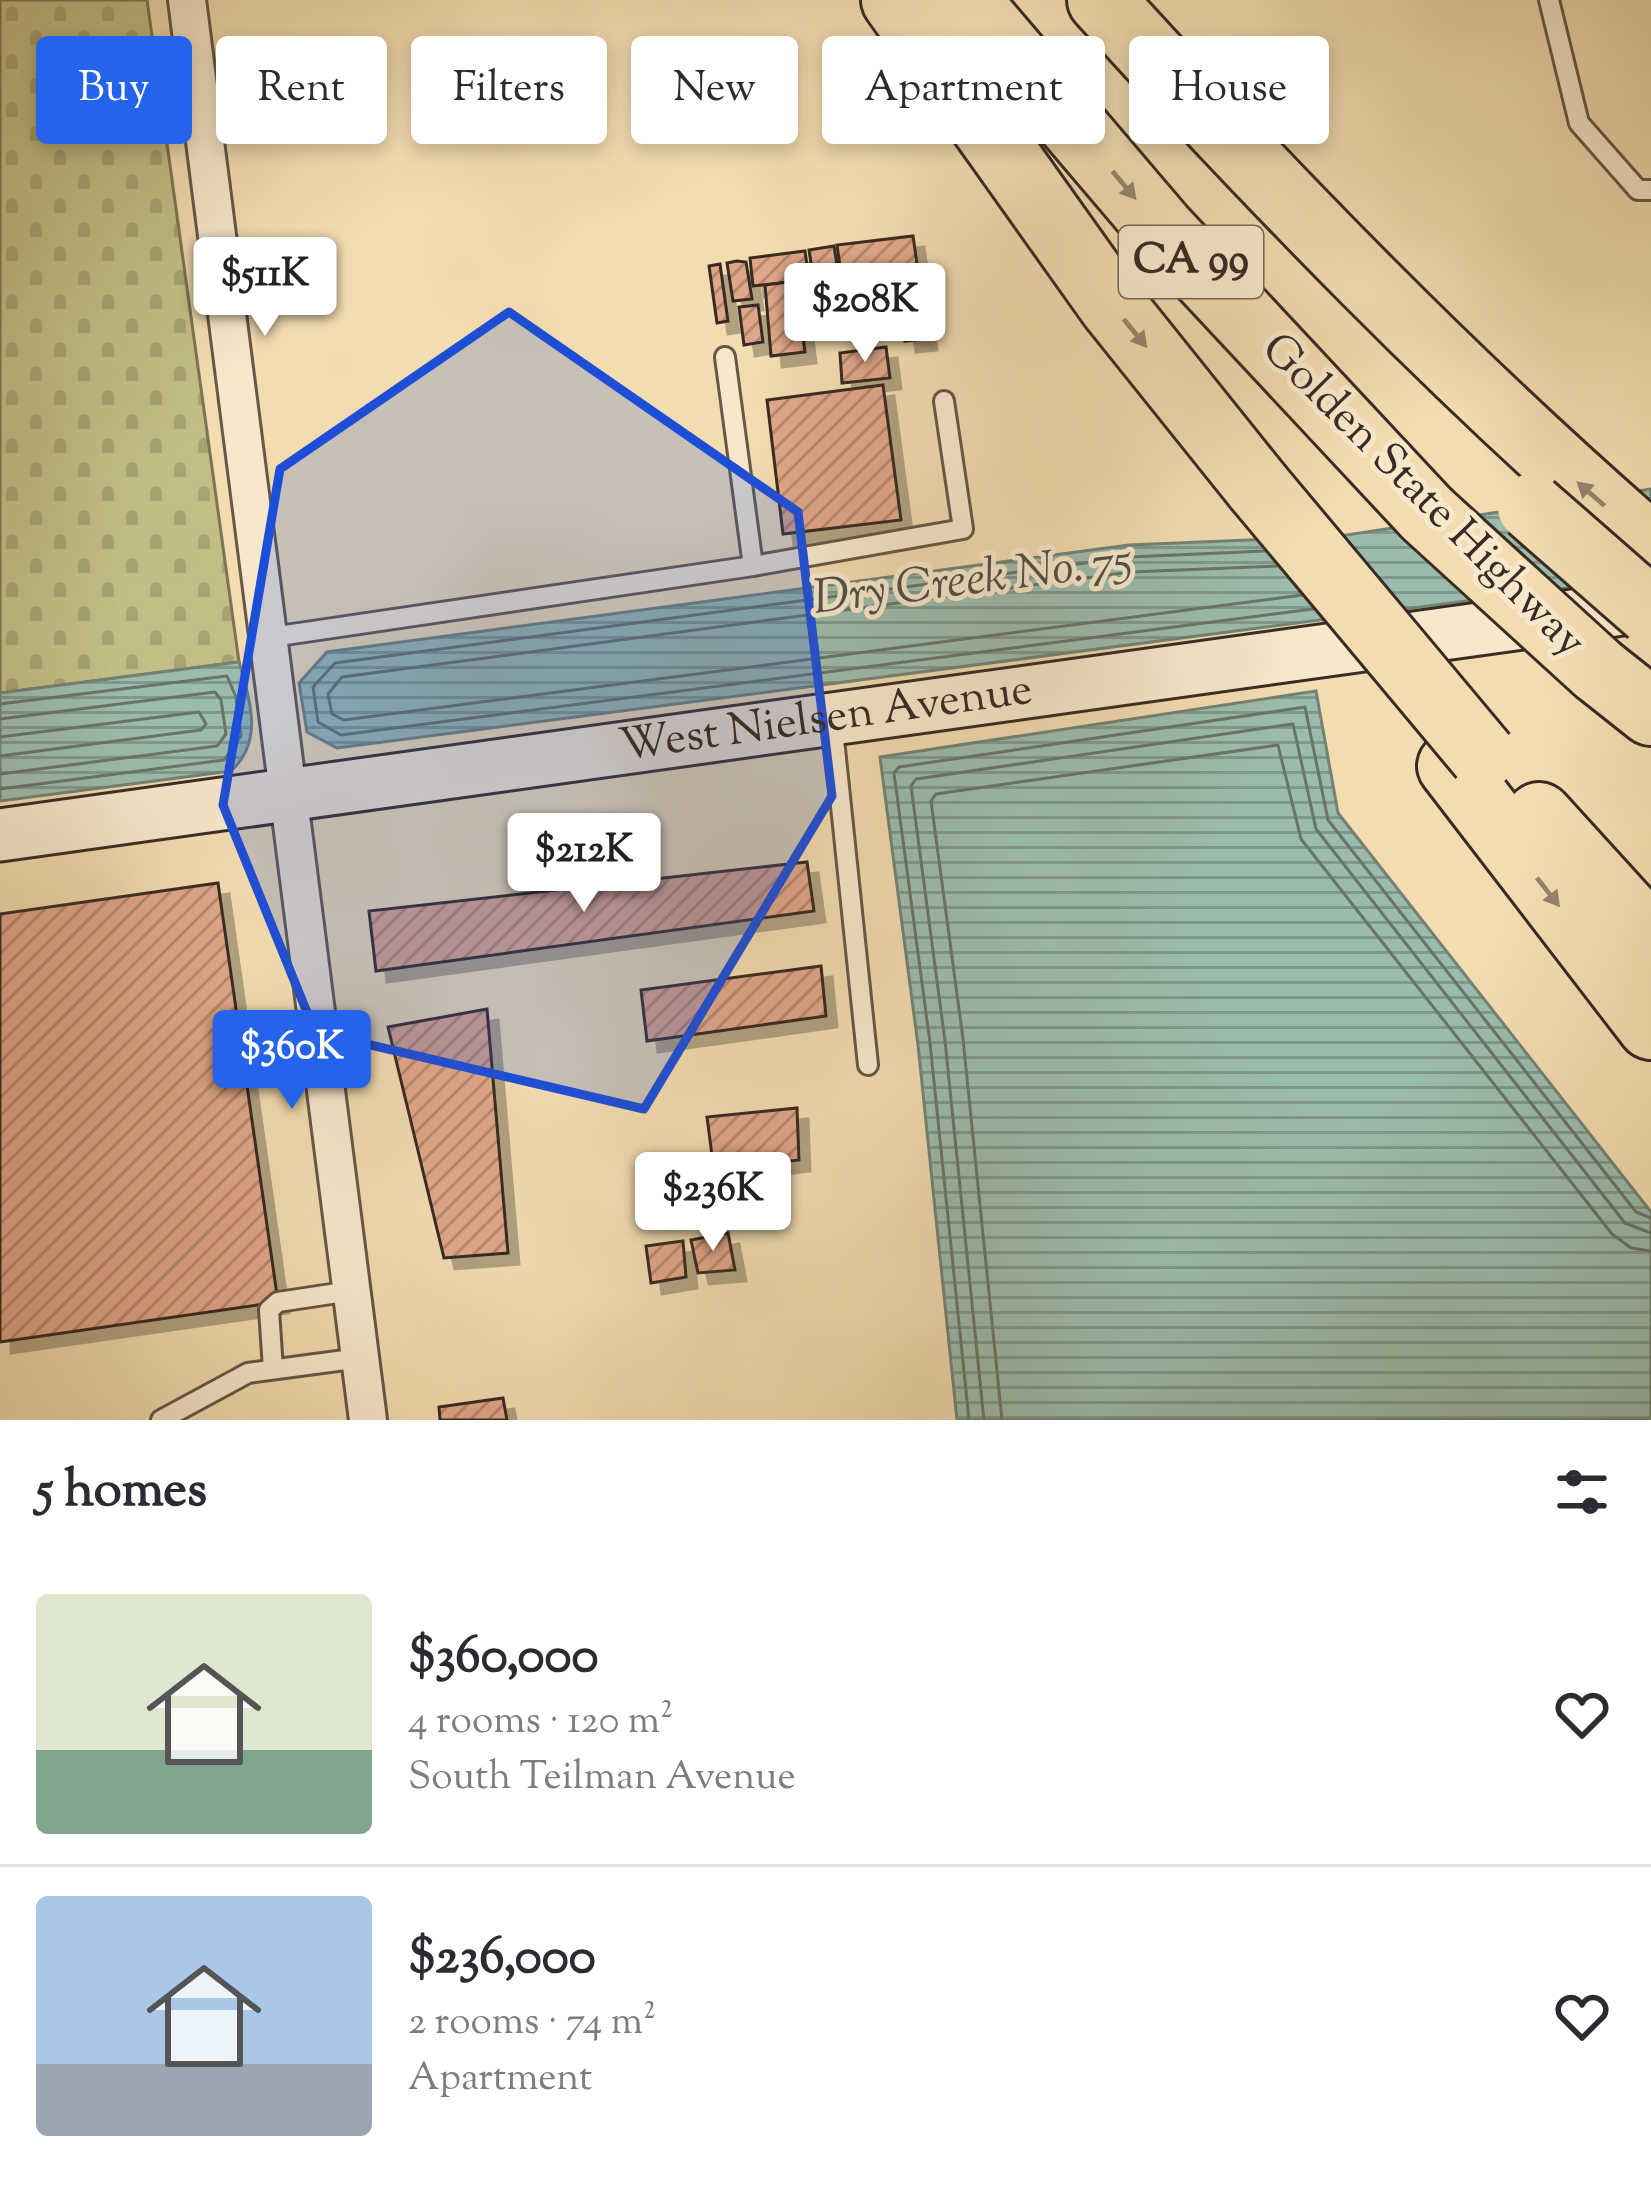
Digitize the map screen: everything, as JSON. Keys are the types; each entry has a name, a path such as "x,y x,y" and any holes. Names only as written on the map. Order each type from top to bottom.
{"highway":[{"path":"895,0 1112,304 1369,626 1651,1025"},
{"name":"Golden State Highway","path":"966,0 1161,229 1427,514 1598,670 1651,712"},
{"name":"Golden State Highway","path":"1063,0 1242,212 1531,507 1651,608"},
{"path":"1101,0 1271,188 1531,441 1651,547"},
{"path":"1467,761 1651,939"}],"street":[{"path":"187,0 368,1420"},
{"name":"West Nielsen Avenue","path":"0,835 832,716 1651,608"}],"lane":[{"path":"1549,0 1579,123 1638,190 1651,190"},
{"path":"725,358 753,566"},
{"path":"266,638 753,566 963,529 944,401"},
{"path":"832,716 868,1065"},
{"path":"273,1370 269,1310 278,1302 351,1291"},
{"path":"161,1420 248,1372 360,1358"}],"highlighted area":[{"path":"509,312 798,512 832,796 644,1109 315,1032 223,805 280,469"}],"green space":[{"path":"0,0 147,0 152,36 36,36 36,144 167,144 239,662 0,693"}],"water":[{"name":"Dry Creek No. 75","path":"1651,489 1651,577 337,748 307,732 299,683 327,652 1129,545 1340,536"},
{"path":"239,662 250,706 251,734 231,771 0,801 0,693"},
{"path":"1316,691 1338,813 1651,1212 1651,1420 957,1420 918,1045 880,757"}],"building":[{"path":"913,236 919,278 843,288 837,245"},
{"path":"834,246 840,284 815,288 809,250"},
{"path":"805,251 809,280 753,286 750,258"},
{"path":"746,262 752,299 733,301 727,263"},
{"path":"720,264 728,321 717,323 709,266"},
{"path":"796,281 805,352 771,356 765,285"},
{"path":"919,285 926,339 905,341 898,288"},
{"path":"844,296 848,315 809,319 807,300"},
{"path":"758,305 763,342 744,345 739,307"},
{"path":"886,347 890,378 842,383 840,353"},
{"path":"883,385 901,520 783,534 767,400"},
{"path":"807,862 814,911 376,971 369,911"},
{"path":"218,883 278,1302 0,1342 0,914"},
{"path":"821,966 826,1016 647,1041 641,990"},
{"path":"487,1009 508,1253 444,1258 388,1027"},
{"path":"797,1108 799,1160 714,1171 707,1117"},
{"path":"728,1233 735,1270 698,1273 691,1240"},
{"path":"683,1241 686,1277 651,1283 646,1246"},
{"path":"503,1398 507,1420 440,1420 439,1407"}]}
